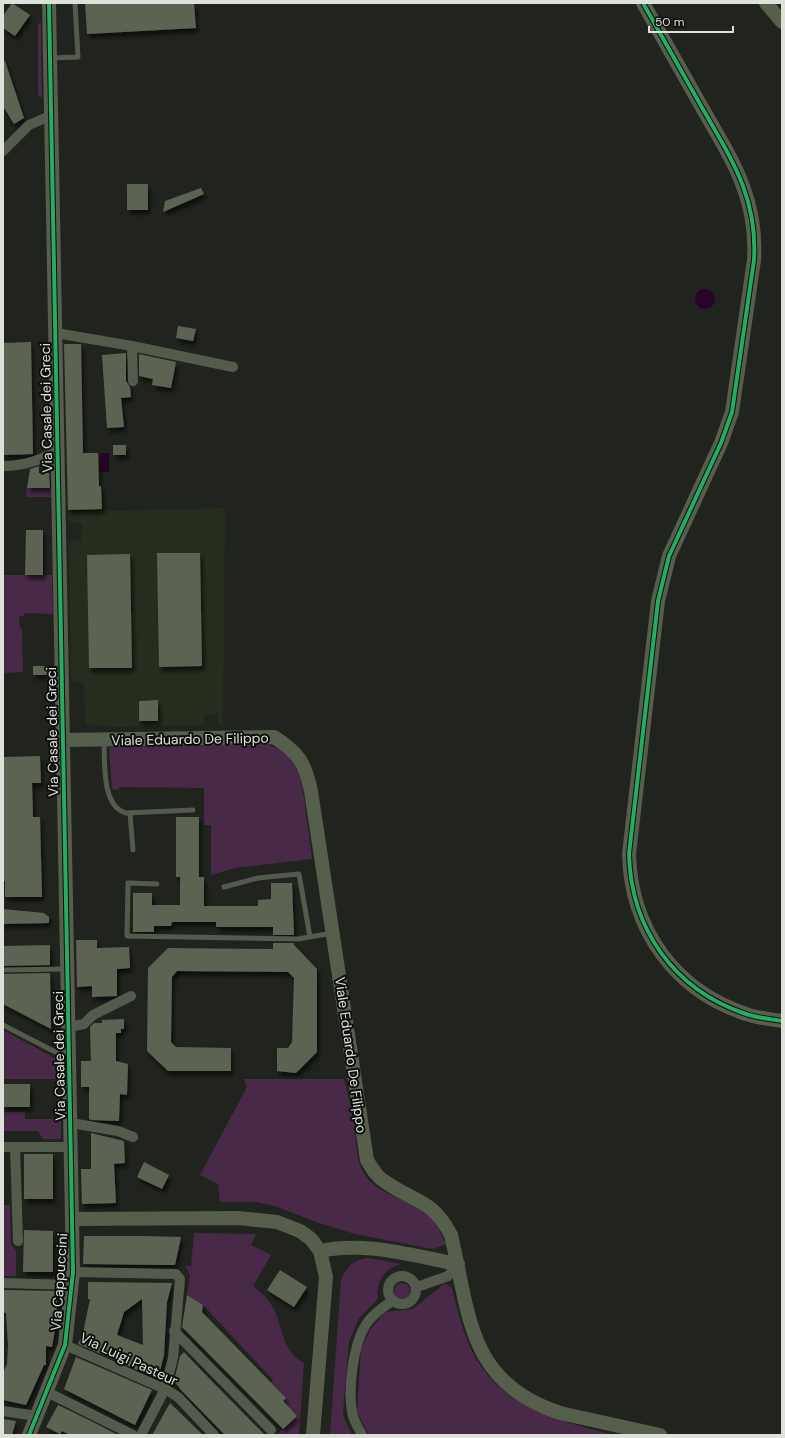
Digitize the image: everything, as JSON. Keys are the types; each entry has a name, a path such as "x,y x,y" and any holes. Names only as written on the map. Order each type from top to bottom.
{"street":[{"path":"45,3 49,18"},
{"path":"48,3 49,18"},
{"path":"642,3 738,171 751,211 756,241 732,412 721,443 669,556 658,601 629,854 631,888 637,908 648,934 667,962 683,978 713,999 731,1008 746,1014 782,1021"},
{"path":"766,3 782,22"},
{"name":"Via Casale dei Greci","path":"49,18 73,1219"},
{"path":"3,151 30,125 52,115"},
{"path":"56,333 132,346 233,367"},
{"path":"132,346 133,382"},
{"path":"3,466 36,461 58,449"},
{"name":"Viale Eduardo De Filippo","path":"63,740 274,737 288,746 300,757 307,772 310,785 367,1160 374,1172 384,1181 424,1202 436,1213 451,1234 458,1264 465,1307 474,1336 482,1354 492,1368 509,1384 528,1399 553,1411 660,1435"},
{"path":"69,1027 84,1024 93,1015 131,996"},
{"path":"71,1123 118,1131 133,1137"},
{"path":"3,1147 72,1147"},
{"path":"15,1147 18,1241"},
{"path":"73,1219 238,1218 277,1222 300,1231 311,1239 320,1250 326,1277 313,1435"},
{"name":"Via Cappuccini","path":"30,1434 65,1345 73,1279 73,1219"},
{"path":"320,1250 338,1247 366,1247 458,1264 448,1276 417,1287"},
{"path":"3,1283 176,1274 180,1279 174,1331 173,1358 165,1389 141,1435"},
{"path":"399,1276 406,1276 413,1280 417,1287 417,1294 413,1301 406,1304 399,1304 392,1301 388,1294 388,1286 392,1280 399,1276"},
{"path":"362,1435 355,1422 351,1401 356,1352 367,1323 381,1309 392,1301"},
{"path":"174,1331 271,1430"},
{"name":"Via Luigi Pasteur","path":"65,1345 165,1389 178,1397 214,1435"},
{"path":"47,1392 133,1435"},
{"path":"3,1410 37,1416"}],"lane":[{"path":"50,58 78,57 75,3"},
{"path":"104,740 107,789 110,798 116,807 121,811 130,813 193,810"},
{"path":"130,813 133,850"},
{"path":"224,887 258,878 299,874 310,937"},
{"path":"157,884 128,883 127,936 298,939 333,933"},
{"path":"3,970 68,968"},
{"path":"3,1025 70,1059"}],"shaded area":[{"path":"41,21 42,98 38,95 38,25"},
{"path":"705,289 712,292 715,299 712,306 705,309 698,306 695,299 698,292"},
{"path":"100,453 109,453 109,472 100,472"},
{"path":"27,488 51,488 51,497 26,497"},
{"path":"225,508 223,725 218,723 217,714 204,714 204,722 201,725 115,727 85,724 84,682 74,682 71,679 69,547 72,540 81,541 82,524 68,521 68,512"},
{"path":"4,575 52,575 53,614 24,613 24,616 19,616 20,628 22,629 23,672 3,673"},
{"path":"264,744 276,748 285,754 292,761 297,770 303,790 312,859 235,868 211,875 211,825 204,825 204,788 119,787 119,790 112,789 109,747"},
{"path":"3,1030 60,1061 60,1079 3,1079"},
{"path":"244,1079 344,1079 352,1113 360,1167 363,1172 370,1181 387,1193 425,1213 435,1222 446,1244 433,1249 355,1234 319,1223 275,1206 257,1202 220,1202 218,1184 200,1175 247,1087"},
{"path":"3,1112 25,1112 25,1119 61,1119 61,1139 43,1139 38,1131 3,1131"},
{"path":"3,1205 10,1205 11,1244 16,1251 16,1276 3,1276"},
{"path":"194,1233 256,1234 251,1245 271,1255 253,1286 270,1303 278,1319 286,1344 296,1358 304,1363 299,1435 277,1435 289,1422 283,1401 286,1398 271,1382 273,1380 203,1305 187,1295 190,1275 185,1265 191,1267"},
{"path":"368,1258 401,1264 390,1269 382,1277 378,1287 378,1299 359,1318 349,1342 343,1412 352,1435 330,1435 341,1280 345,1271 354,1262"},
{"path":"402,1283 408,1285 410,1291 408,1297 402,1299 396,1297 394,1291 396,1285"},
{"path":"445,1283 452,1288 460,1319 471,1350 482,1368 494,1382 509,1394 542,1413 559,1420 614,1435 369,1435 357,1412 361,1349 370,1330 385,1312 413,1309"}],"building":[{"path":"12,3 30,15 15,36 3,28 3,16"},
{"path":"85,3 194,3 196,28 87,34"},
{"path":"3,61 5,61 24,118 14,124 3,106"},
{"path":"127,184 148,184 148,210 127,210"},
{"path":"201,188 204,194 163,212 165,201"},
{"path":"178,326 196,329 193,341 176,338"},
{"path":"31,342 33,454 3,455 3,343"},
{"path":"64,344 81,344 83,453 98,453 99,486 101,486 102,509 68,510"},
{"path":"126,353 126,381 130,387 131,397 121,398 124,427 107,428 102,355"},
{"path":"139,354 176,362 171,388 152,385 153,379 139,376"},
{"path":"113,445 126,445 126,455 113,455"},
{"path":"39,466 39,473 49,473 50,488 27,488 30,469"},
{"path":"26,530 43,530 43,575 25,575"},
{"path":"157,553 200,553 202,666 159,667"},
{"path":"130,554 132,668 89,668 87,555"},
{"path":"33,666 47,666 47,675 33,675"},
{"path":"158,700 158,721 139,721 139,701"},
{"path":"40,756 41,783 32,783 33,817 40,817 42,897 5,897 5,881 3,881 4,757"},
{"path":"176,817 199,817 199,877 204,877 204,906 258,906 258,900 271,899 271,883 292,883 294,935 273,935 273,927 216,927 216,922 172,922 171,926 154,926 154,932 133,932 133,893 152,893 152,905 180,905 180,877 176,877"},
{"path":"3,909 44,913 49,917 49,923 3,924"},
{"path":"76,940 97,940 97,948 129,947 130,968 117,969 117,996 92,997 92,986 77,987"},
{"path":"273,943 294,943 294,945 317,969 317,1052 296,1073 277,1071 277,1048 288,1048 292,1042 294,978 288,972 177,971 172,977 171,1042 176,1047 231,1048 231,1071 168,1071 147,1051 148,968 168,948 273,949"},
{"path":"50,945 50,965 3,966 3,946"},
{"path":"50,973 51,1029 3,1004 3,974"},
{"path":"124,1019 124,1029 121,1029 121,1033 116,1033 116,1061 128,1064 127,1095 120,1094 119,1121 91,1120 89,1119 89,1087 81,1087 81,1061 91,1061 90,1027 94,1023 102,1023 102,1020"},
{"path":"3,1084 30,1084 30,1107 3,1107"},
{"path":"91,1133 124,1141 125,1163 114,1164 116,1203 82,1204 81,1169 91,1169"},
{"path":"24,1154 53,1154 53,1199 24,1199"},
{"path":"144,1162 169,1175 162,1189 137,1177"},
{"path":"24,1230 53,1231 53,1272 23,1272"},
{"path":"84,1236 181,1237 175,1265 165,1265 83,1264"},
{"path":"280,1270 307,1287 294,1307 267,1290"},
{"path":"88,1282 172,1283 167,1302 164,1355 158,1379 78,1344 83,1333 90,1299 88,1299","holes":["142,1299 143,1345 117,1335 124,1312"]},
{"path":"3,1290 57,1291 57,1318 52,1347 46,1346 46,1365 44,1365 26,1405 3,1400 3,1373 7,1364 8,1345 6,1313 3,1312"},
{"path":"187,1295 203,1305 202,1312 286,1398 283,1401 297,1416 283,1429 182,1327"},
{"path":"184,1352 265,1435 225,1435 181,1390 174,1381 180,1356"},
{"path":"76,1357 152,1390 135,1425 64,1389"},
{"path":"170,1403 203,1435 152,1435"},
{"path":"58,1405 118,1435 70,1435 62,1431 60,1434 46,1427"},
{"path":"3,1419 16,1421 12,1435 3,1435"}],"cycle path":[{"path":"29,1435 65,1345 73,1272 49,3"},
{"path":"643,3 722,142 740,178 747,196 751,216 754,237 754,260 732,412 721,443 669,556 658,601 629,854 632,881 638,907 648,931 661,953 678,973 698,989 720,1003 746,1014 782,1021"}]}
